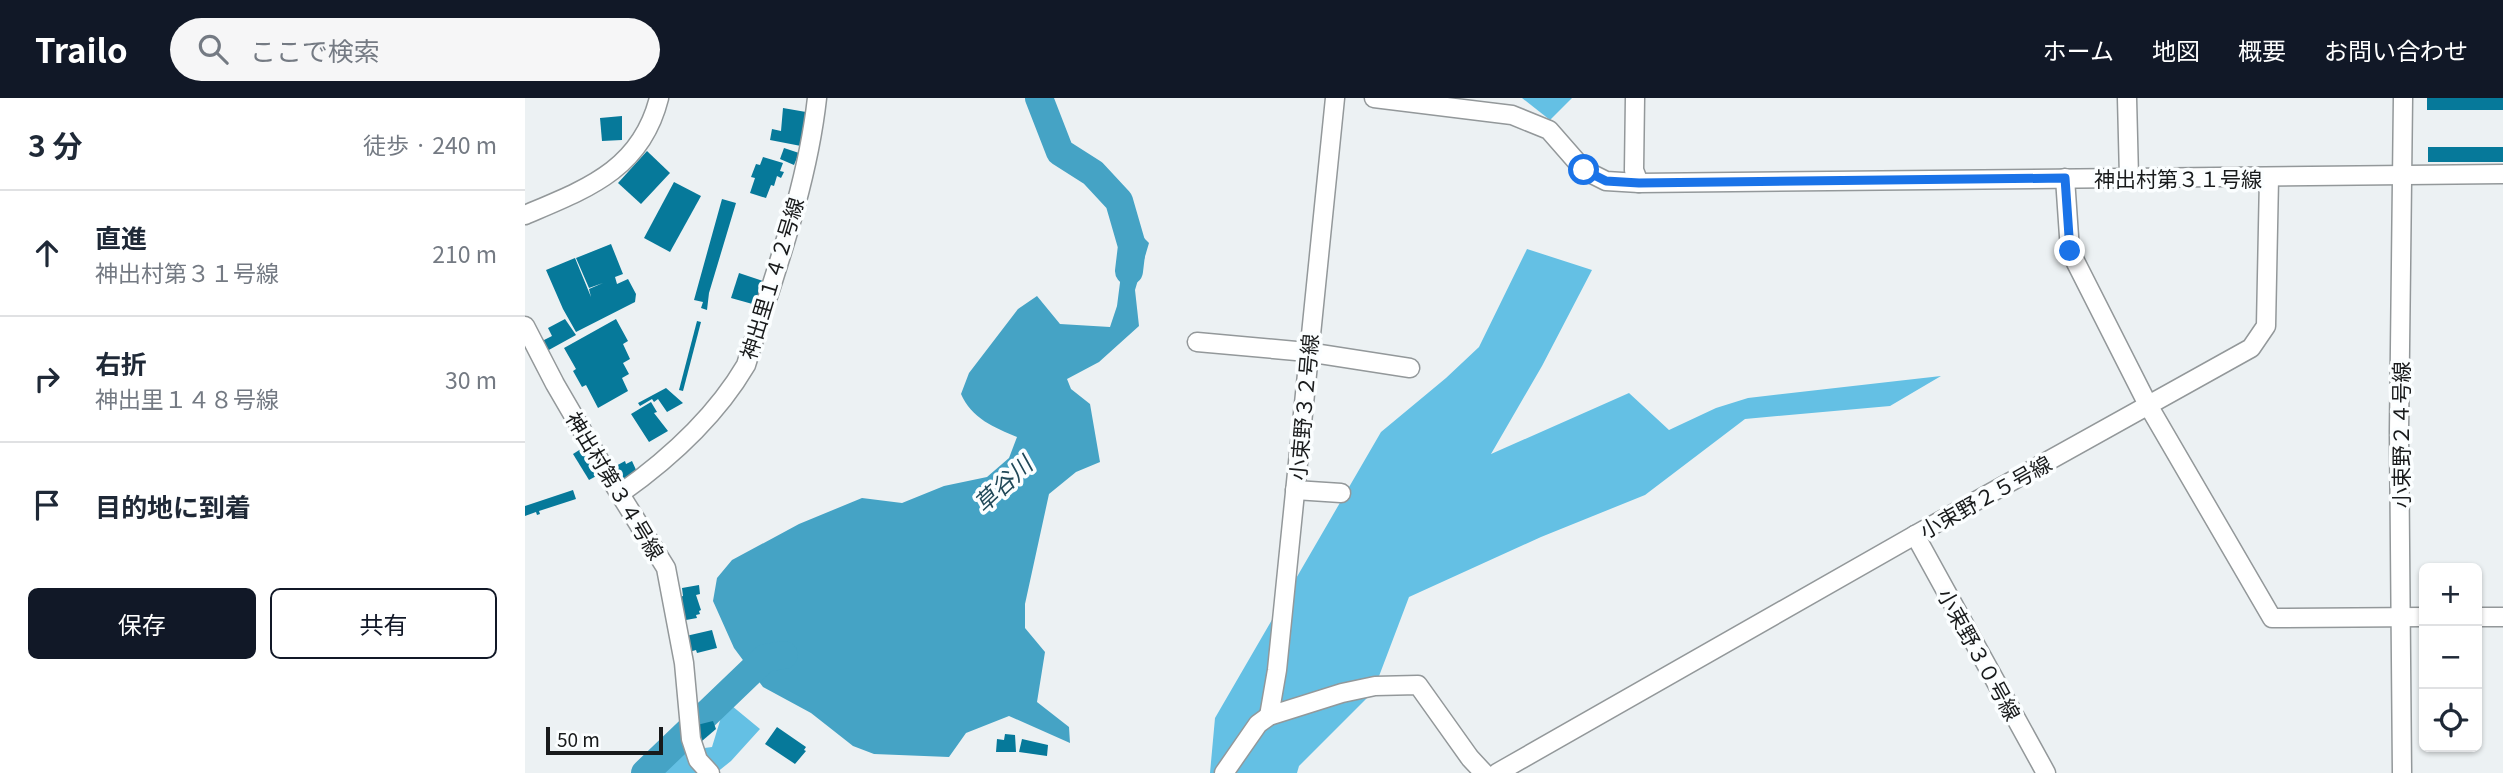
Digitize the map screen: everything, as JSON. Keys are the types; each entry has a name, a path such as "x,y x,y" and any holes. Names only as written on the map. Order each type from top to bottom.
{"street":[{"path":"525,215 587,188 627,160 656,112 659,98"},
{"name":"神出里１４２号線","path":"621,493 646,475 706,419 733,387 746,365 792,216 813,129 817,98"},
{"name":"小束野３２号線","path":"1269,716 1277,670 1307,352 1335,98"},
{"name":"神出村第３１号線","path":"1374,98 1512,115 1549,130 1584,170 1606,181 1639,183 2503,174"},
{"path":"1635,98 1634,170 1639,183"},
{"path":"2127,98 2129,177"},
{"name":"小束野２４号線","path":"2402,773 2399,431 2403,98"},
{"path":"2065,178 2070,251 2148,405 2272,618 2419,617"},
{"name":"小束野２５号線","path":"1497,773 2251,348 2266,326 2269,178"},
{"name":"神出村第３４号線","path":"525,326 608,475 666,568 684,663 690,731 698,760 710,773"},
{"path":"1197,342 1307,352 1410,368"},
{"path":"1295,490 1341,493"},
{"name":"小束野３０号線","path":"1915,535 2046,773"},
{"path":"2482,617 2503,617"},
{"path":"1224,773 1258,724 1269,716 1342,693 1375,686 1418,685 1470,758 1485,773"}],"shaded area":[{"path":"1522,98 1572,98 1550,120"},
{"path":"1527,249 1592,270 1542,366 1491,454 1629,393 1669,430 1716,408 1748,398 1941,376 1890,406 1745,419 1645,495 1541,537 1409,597 1373,692 1299,766 1297,773 1210,773 1215,718 1381,432 1479,347"},
{"path":"726,701 760,729 731,761 716,773 645,773 674,752 712,747"}],"water":[{"path":"1133,227 1149,243 1135,290 1139,326 1099,362 1067,379 1071,389 1090,404 1100,462 1076,472 1049,494 1025,604 1025,628 1045,652 1037,702 1069,727 1070,743 1009,716 966,733 949,757 874,754 853,746 811,713 763,687 734,648 713,601 717,578 732,560 799,524 862,498 902,503 944,486 987,477 1009,458 1017,437 977,416 965,402 961,394 969,373 1018,309 1037,296 1060,324 1110,327 1117,306 1126,236"}],"building":[{"path":"2427,98 2503,98 2503,110 2427,110"},
{"path":"783,108 806,112 801,146 770,140 772,129 781,131"},
{"path":"622,116 622,140 602,141 600,118"},
{"path":"2428,147 2503,147 2503,162 2428,162"},
{"path":"784,148 799,153 794,165 780,159"},
{"path":"647,151 670,173 641,204 618,183"},
{"path":"763,157 783,163 780,171 784,172 781,178 777,176 766,198 750,193 755,178 751,177 756,164 760,165"},
{"path":"674,182 701,196 670,252 644,238"},
{"path":"722,199 736,203 709,293 707,310 701,308 703,302 694,300"},
{"path":"611,244 623,274 615,277 617,284 628,279 636,294 635,302 576,332 546,270 575,258 591,297 589,289 603,283 589,288 576,258"},
{"path":"739,273 763,281 756,305 731,298"},
{"path":"565,319 576,335 547,351 542,341 552,336 548,328"},
{"path":"616,319 628,341 623,344 630,359 623,363 629,374 622,378 628,391 598,408 586,385 582,387 564,348"},
{"path":"697,321 701,322 683,391 679,390"},
{"path":"666,388 683,403 667,412 658,399 654,402 652,399 640,406 638,403"},
{"path":"651,402 657,412 654,413 668,431 649,442 631,414"},
{"path":"584,447 600,474 589,480 573,454"},
{"path":"625,461 626,464 632,461 637,472 621,480 614,467"},
{"path":"573,490 576,499 539,511 540,514 537,515 536,512 525,516 525,506"},
{"path":"699,585 700,594 696,595 700,614 696,615 697,618 686,620 680,597 683,596 682,588"},
{"path":"712,630 717,648 697,653 696,650 689,652 686,636"},
{"path":"713,721 716,729 702,741 697,725"},
{"path":"777,727 806,747 806,751 795,764 765,744"},
{"path":"1005,734 1015,735 1016,752 996,752 997,739 1004,740"},
{"path":"1022,739 1048,745 1047,756 1019,752"}],"waterway":[{"name":"草谷川","path":"1039,98 1060,152 1093,173 1119,201 1132,246 1129,271"},
{"name":"草谷川","path":"645,773 765,658 784,655"}],"route":[{"path":"1584,170 1606,181 1639,183 2065,178 2070,251"}]}
